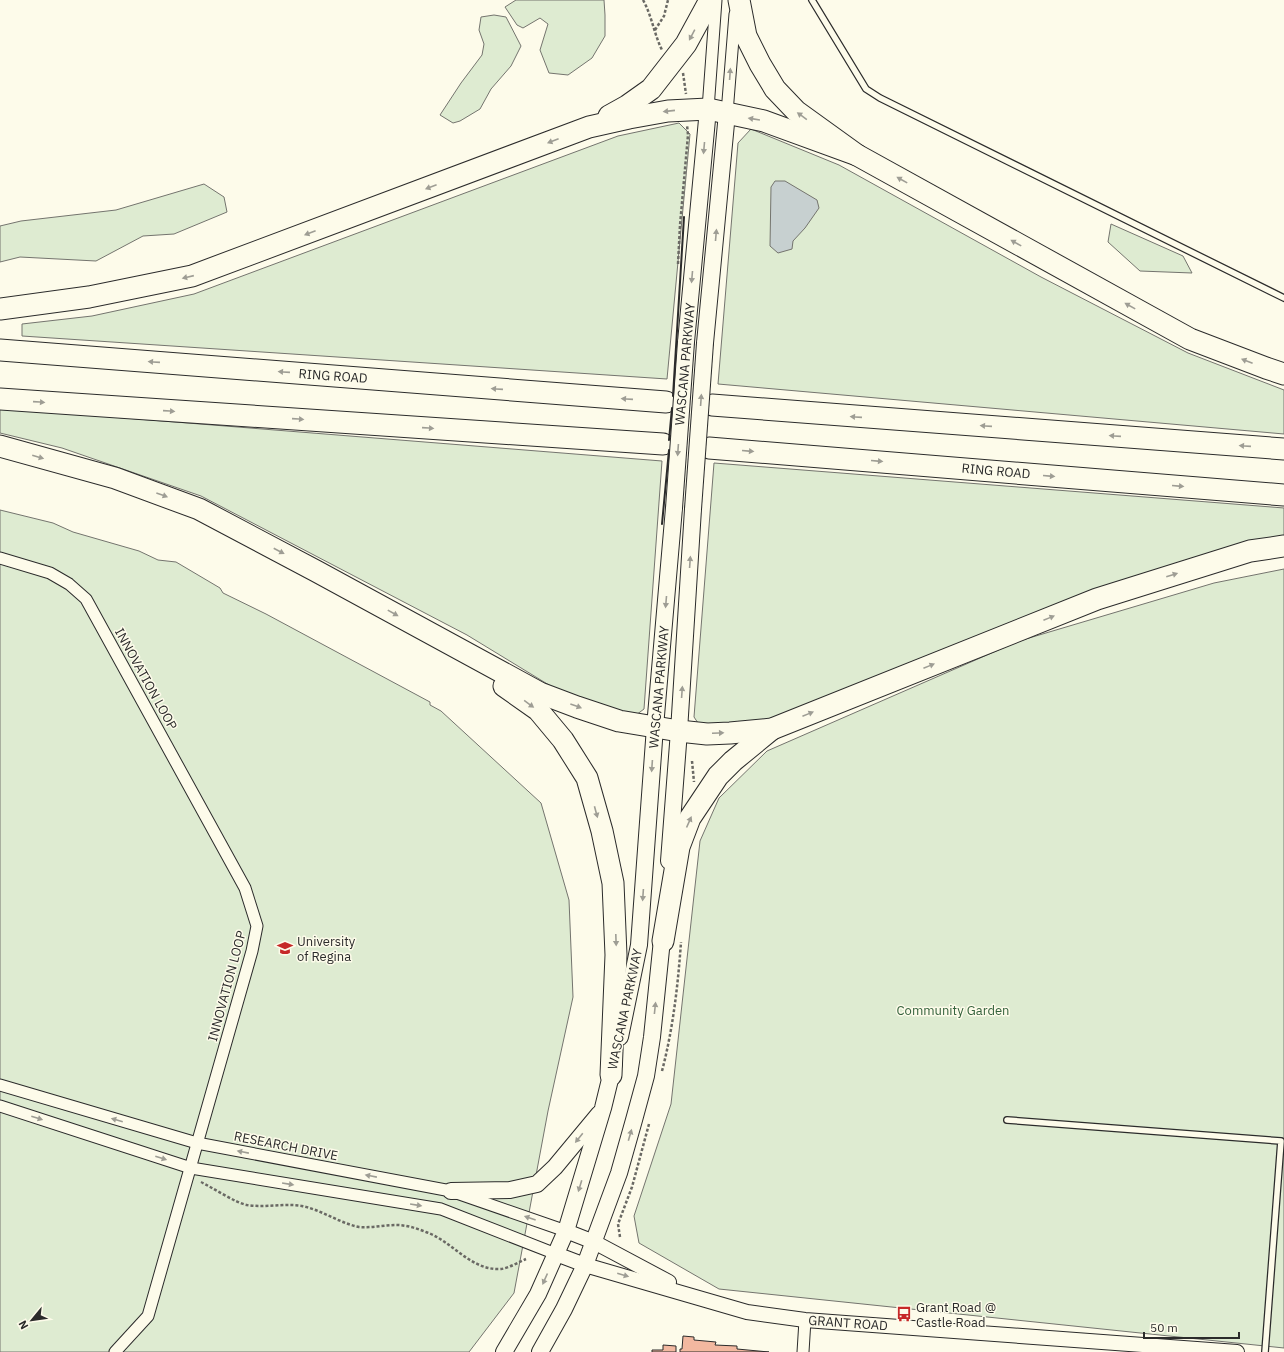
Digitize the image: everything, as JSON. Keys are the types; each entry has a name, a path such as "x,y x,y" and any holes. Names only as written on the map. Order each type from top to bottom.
{"highway":[{"path":"589,127 627,106 651,90 686,44 710,0"},
{"path":"739,0 746,36 760,64 776,89 796,111 857,155 1190,339 1284,374"},
{"path":"0,309 89,297 192,276 589,127 629,118 668,111 718,111 764,120 857,155"},
{"name":"RING ROAD","path":"0,350 666,402"},
{"path":"0,399 662,444"},
{"path":"712,405 1284,449"},
{"path":"0,446 115,478 199,509 540,693 619,721 707,734 772,728 1097,599 1250,551 1284,546"},
{"name":"RING ROAD","path":"709,448 1284,495"},
{"path":"441,639 538,710 562,740 587,778 602,832 613,883 616,955 612,1075"},
{"path":"663,941 679,847 690,818 718,776 733,761 772,728"}],"main road":[{"name":"WASCANA PARKWAY","path":"504,1352 538,1294 566,1230 612,1075 639,945 686,342 718,111"},
{"name":"WASCANA PARKWAY","path":"540,1352 564,1309 585,1265 619,1173 646,1076 652,1037 663,941 679,731 705,343 718,111"},
{"path":"451,1191 510,1190 537,1184 555,1167 603,1108"}],"street":[{"name":"WASCANA PARKWAY","path":"716,0 718,111"},
{"name":"WASCANA PARKWAY","path":"718,111 736,0"},
{"name":"INNOVATION LOOP","path":"0,558 50,573 69,584 86,599 245,888 257,926 252,951 197,1143 190,1173 148,1316 115,1352"},
{"name":"RESEARCH DRIVE","path":"0,1085 197,1143 451,1191 566,1230"},
{"path":"0,1106 190,1173 441,1209 556,1254"},
{"name":"GRANT ROAD","path":"566,1230 594,1242 700,1298"},
{"name":"GRANT ROAD","path":"556,1254 585,1265 748,1312 805,1320 1237,1352"},
{"path":"803,1352 805,1320"}],"lane":[{"path":"812,0 866,89 880,98 1284,298"},
{"path":"1007,1120 1282,1141 1265,1352"}],"path":[{"path":"644,0 652,19 657,40 664,53"},
{"path":"655,30 664,16 668,0"},
{"path":"683,69 687,98"},
{"path":"677,271 688,135 687,125"},
{"path":"692,759 694,782"},
{"path":"190,1173 245,1205 265,1207 287,1205 302,1206 360,1227 396,1225 407,1226 427,1232 440,1239 474,1263 487,1267 502,1269 526,1259"}],"green space":[{"path":"516,0 604,0 605,36 592,58 568,75 549,73 540,50 548,24 540,18 523,28 517,25 505,7"},
{"path":"494,15 506,17 521,46 511,66 491,89 480,109 460,121 453,123 440,115 482,55 484,44 479,30 481,17"},
{"path":"679,123 690,134 667,379 22,336 22,324 92,316 194,294 618,136"},
{"path":"751,129 839,165 1041,277 1188,353 1284,390 1284,434 718,384 738,143"},
{"path":"204,184 224,197 227,212 174,234 143,236 96,261 20,257 0,262 0,226 21,221 116,210"},
{"path":"1111,224 1183,256 1192,273 1140,271 1108,242"},
{"path":"0,408 662,461 644,709 636,715 567,696 467,635 201,496 62,448 0,433"},
{"path":"714,463 1284,508 1284,541 774,720 700,726 694,717"},
{"name":"University of Regina","path":"0,510 53,523 73,532 139,551 158,560 176,562 220,588 223,593 266,614 430,702 430,705 441,711 541,803 569,900 573,997 548,1111 514,1293 469,1352 0,1352"},
{"name":"Community Garden","path":"1284,569 1284,1348 719,1289 639,1243 634,1216 671,1104 700,841 719,798 767,751 1019,641 1214,583"}],"shaded area":[{"path":"775,181 785,181 817,200 819,208 805,228 793,241 792,249 778,253 770,246 771,187"}],"building":[{"path":"683,1336 694,1337 694,1340 716,1342 715,1345 737,1346 737,1349 769,1352 680,1352 680,1349 682,1349"},
{"path":"663,1345 676,1346 676,1352 652,1352 652,1350 663,1350"}],"wall":[{"path":"673,396 684,217"},
{"path":"669,440 672,408"},
{"path":"662,524 669,450"}],"place":[{"name":"University of Regina","path":"285,948"},
{"name":"Grant Road @ Castle Road","path":"904,1314"}]}
